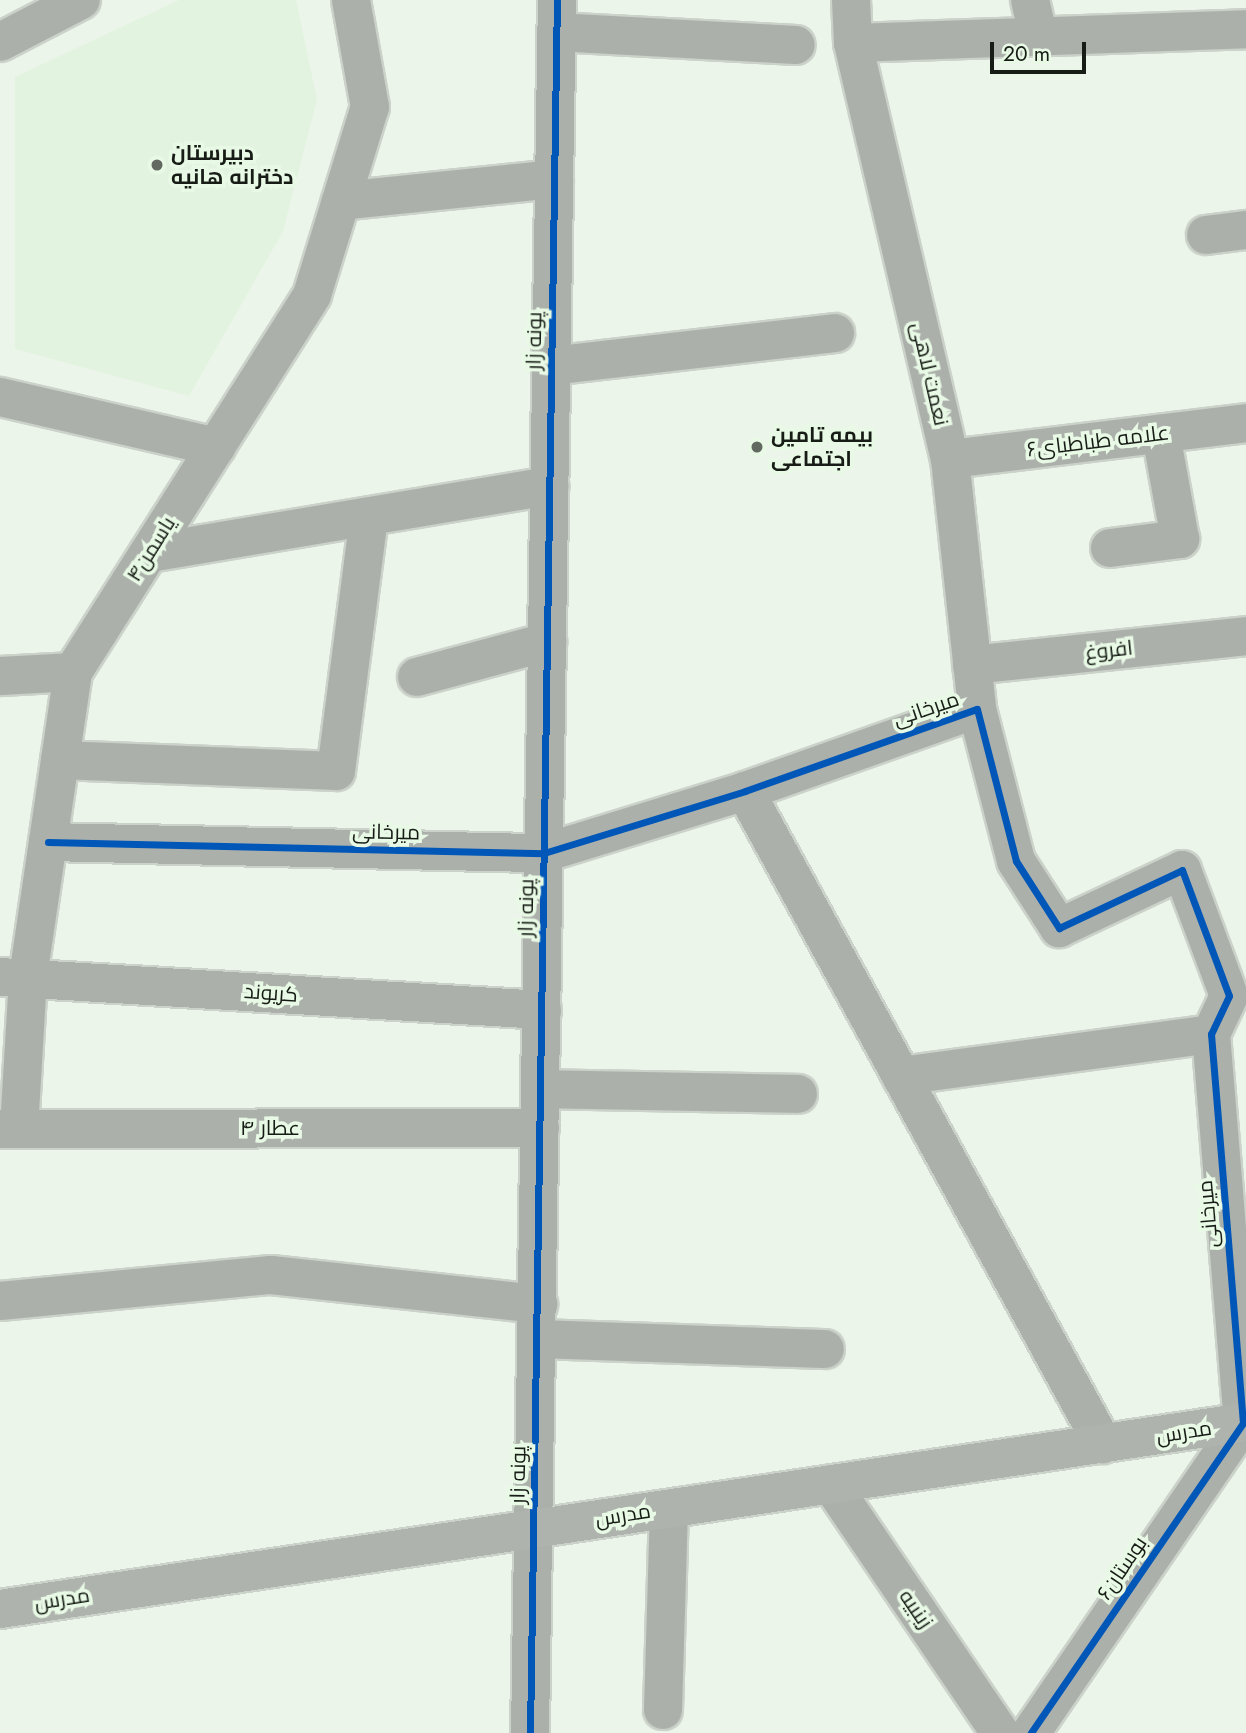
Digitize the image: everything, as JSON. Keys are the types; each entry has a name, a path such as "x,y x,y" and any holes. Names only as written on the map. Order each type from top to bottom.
{"main road":[{"name":"مدرس","path":"0,1609 1244,1423"}],"street":[{"path":"0,42 82,0"},
{"name":"یاسمن۴","path":"10,1129 14,977 48,842 73,672 312,295 370,107 351,0"},
{"name":"نعمت لاهی","path":"851,0 853,43 950,459 977,709"},
{"path":"556,16 796,45"},
{"name":"پونه زار","path":"530,1733 556,16"},
{"path":"853,43 1034,18 1246,29"},
{"path":"341,201 554,179"},
{"path":"1206,235 1246,230"},
{"path":"551,366 835,332"},
{"path":"0,397 216,447"},
{"name":"علامه طباطبای۶","path":"950,459 1246,423"},
{"path":"1110,548 1181,539 1161,434"},
{"path":"149,553 549,486"},
{"path":"60,760 336,771 369,518"},
{"name":"افروغ","path":"972,664 1246,636"},
{"path":"417,677 547,642"},
{"path":"0,676 73,672"},
{"name":"میرخانی","path":"48,842 544,853 745,792 977,709 1016,861 1059,928 1182,870 1238,993 1211,1034 1236,1228 1244,1423"},
{"path":"745,792 1103,1444"},
{"name":"کریوند","path":"14,977 542,1010"},
{"path":"901,1076 1211,1034"},
{"path":"541,1089 798,1094"},
{"name":"عطار ۴","path":"10,1129 540,1128"},
{"path":"0,1301 271,1275 538,1322 825,1349"},
{"name":"بوستان۶","path":"1031,1733 1244,1423"},
{"name":"زینبیه","path":"831,1484 1000,1733"},
{"path":"663,1710 669,1508"}],"shaded area":[{"name":"دبیرستان دخترانه هانیه","path":"179,0 296,0 317,100 283,231 189,396 15,349 15,77"}],"cycle path":[{"path":"530,1733 557,0"},
{"path":"48,842 544,853 745,791 977,709 1016,861 1059,928 1182,870 1229,996 1211,1034 1243,1423 1031,1733"}],"place":[{"name":"دبیرستان دخترانه هانیه","path":"157,165"},
{"name":"بیمه تامین اجتماعی","path":"757,447"}]}
